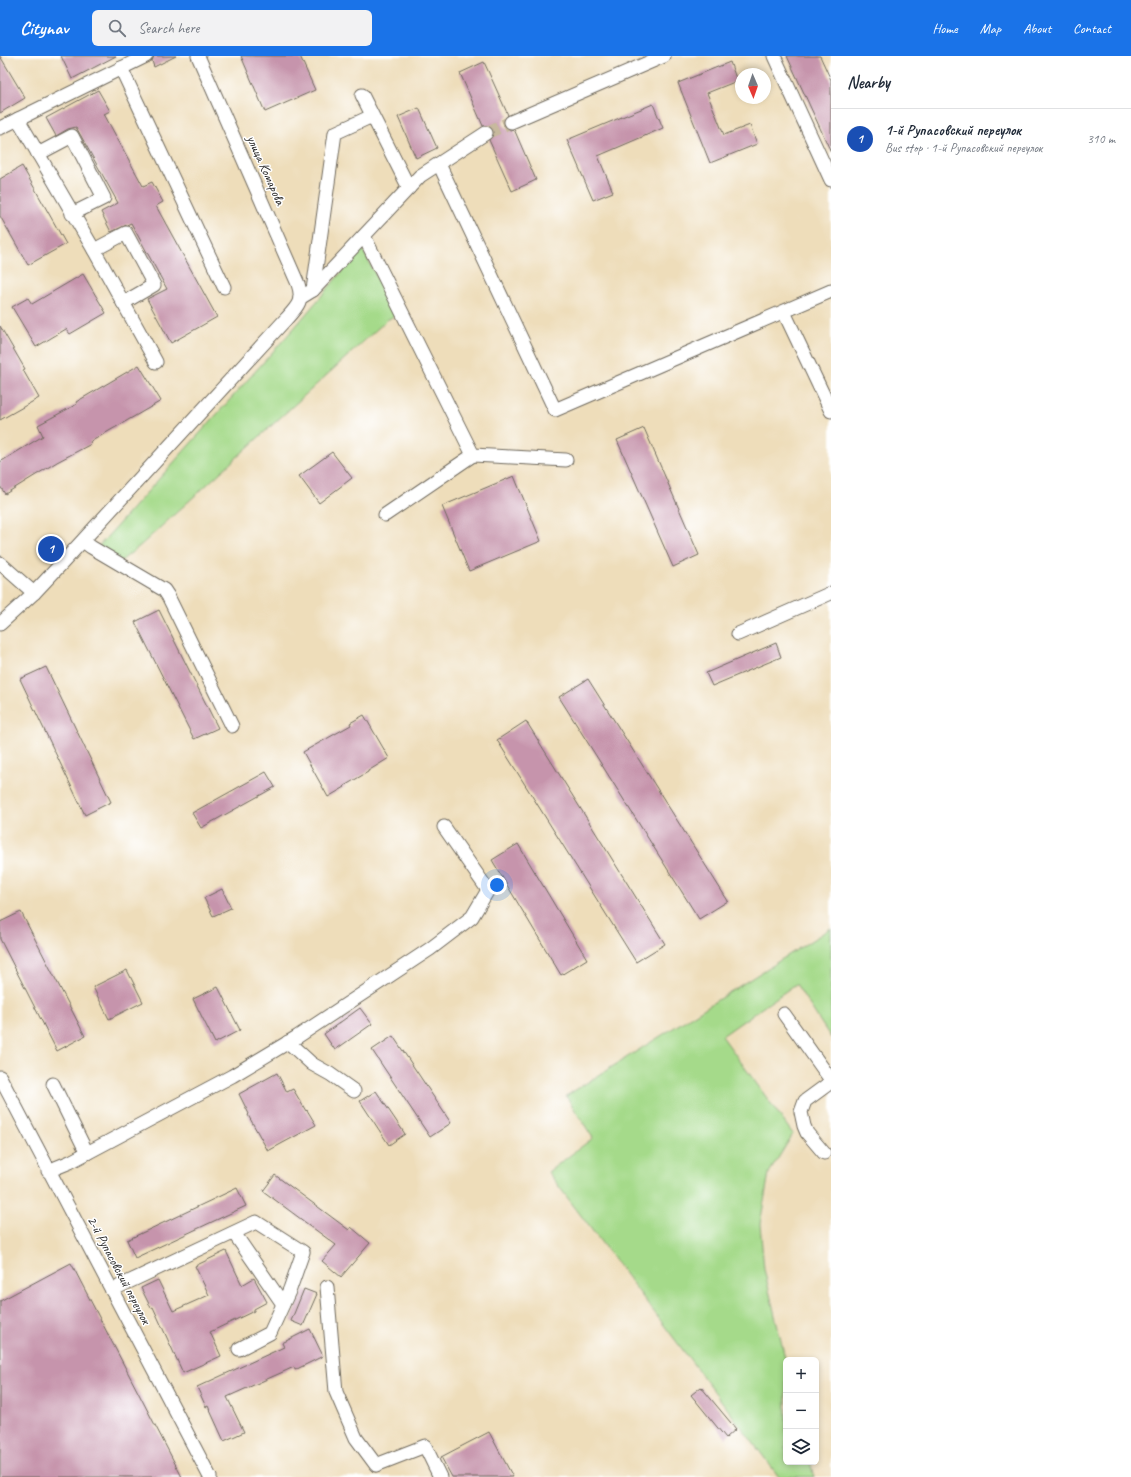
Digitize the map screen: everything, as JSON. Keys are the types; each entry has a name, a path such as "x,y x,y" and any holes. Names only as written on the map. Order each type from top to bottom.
{"street":[{"path":"0,128 146,56"},
{"name":"улица Комарова","path":"198,56 298,284 300,298"},
{"path":"511,122 664,56"},
{"path":"774,56 831,180"},
{"path":"122,68 224,287"},
{"path":"362,95 409,188"},
{"path":"313,290 335,133 372,116"},
{"path":"18,119 94,250 156,362"},
{"path":"0,624 34,593 83,541 292,314 299,303 300,298 313,290 420,176 486,133"},
{"path":"38,154 72,136 104,198 72,214"},
{"path":"439,164 555,410 831,291"},
{"path":"94,250 126,233 154,285 123,303"},
{"path":"364,236 472,455"},
{"path":"784,312 831,411"},
{"path":"385,515 472,455 566,460"},
{"path":"83,541 91,548 157,585 168,596 232,726"},
{"path":"0,563 34,593"},
{"path":"738,634 831,593"},
{"path":"48,1171 70,1162 232,1076 288,1042 430,949 472,917 488,890 444,827"},
{"path":"784,1014 831,1081 805,1101 801,1112 807,1133 824,1153"},
{"path":"288,1042 312,1064 330,1074 354,1091"},
{"name":"2-й Рупасовский переулок","path":"0,1076 48,1171 210,1477"},
{"path":"53,1084 87,1153"},
{"path":"112,1291 256,1222 303,1252 290,1289 270,1333 239,1349"},
{"path":"234,1233 283,1304"},
{"path":"327,1287 336,1392 356,1438 376,1465 425,1446 440,1477"}],"green space":[{"path":"362,248 396,315 387,320 141,545 121,561 98,547 295,327"},
{"path":"831,928 831,1038 796,984 722,1036 793,1134 769,1173 760,1224 764,1269 785,1357 783,1357 783,1465 811,1465 814,1477 779,1477 548,1172 593,1138 566,1096"}],"building":[{"path":"0,56 25,98 0,113"},
{"path":"61,56 116,56 72,79"},
{"path":"154,56 176,56 154,67 152,61"},
{"path":"241,56 300,56 315,90 265,112"},
{"path":"787,56 820,56 831,80 831,152"},
{"path":"484,62 508,115 503,121 504,126 510,130 514,129 536,180 512,191 489,140 493,136 493,129 489,126 483,126 460,73"},
{"path":"730,62 735,76 735,82 707,93 724,135 750,125 757,144 710,163 678,83"},
{"path":"98,90 110,111 104,114 143,186 152,182 163,202 156,206 217,317 171,343 147,299 167,289 131,223 111,232 101,212 118,203 76,127 68,129 56,136 46,118"},
{"path":"653,104 663,128 598,156 613,192 593,200 567,140"},
{"path":"419,108 437,148 416,158 398,117"},
{"path":"22,166 66,244 28,265 0,216 0,179"},
{"path":"83,274 106,313 70,334 66,329 36,347 12,307 28,298 32,304"},
{"path":"0,326 25,369 23,370 39,398 0,420"},
{"path":"139,365 161,401 5,494 0,486 0,462 43,436 38,425 77,404 76,402"},
{"path":"644,428 699,555 673,567 617,440"},
{"path":"332,452 352,478 319,503 299,476"},
{"path":"514,476 541,541 469,571 442,506"},
{"path":"159,610 218,728 194,739 135,622"},
{"path":"776,643 781,657 712,686 706,673"},
{"path":"46,667 111,802 85,815 20,679"},
{"path":"588,679 728,901 699,919 559,697"},
{"path":"364,715 389,758 328,797 303,752 351,725 350,723"},
{"path":"526,721 665,944 636,962 497,740"},
{"path":"266,772 275,787 201,828 192,813"},
{"path":"518,844 587,959 561,975 492,860"},
{"path":"222,889 231,908 213,916 204,898"},
{"path":"21,912 85,1036 57,1051 0,939 0,922"},
{"path":"127,970 143,1002 109,1019 93,987"},
{"path":"218,987 240,1030 215,1043 193,999"},
{"path":"360,1008 372,1024 335,1050 324,1034"},
{"path":"393,1036 451,1123 430,1137 372,1050"},
{"path":"277,1073 287,1092 293,1089 316,1125 268,1151 248,1115 249,1114 239,1094"},
{"path":"376,1091 405,1134 389,1145 360,1101"},
{"path":"275,1175 349,1230 351,1227 370,1243 341,1277 322,1261 336,1245 263,1191"},
{"path":"237,1188 246,1206 135,1258 127,1240"},
{"path":"226,1251 242,1285 254,1278 267,1302 254,1309 254,1311 210,1332 221,1356 183,1373 153,1307 151,1308 141,1288 158,1280 173,1311 209,1295 195,1266"},
{"path":"71,1263 182,1477 0,1477 0,1301"},
{"path":"304,1289 317,1294 303,1326 291,1321"},
{"path":"310,1329 323,1356 295,1370 294,1367 227,1397 244,1432 224,1441 208,1406 206,1407 197,1387 284,1347 282,1343"},
{"path":"701,1387 736,1429 726,1438 691,1395"},
{"path":"489,1432 513,1477 452,1477 441,1457"}],"tunnel":[{"path":"486,133 511,122"}],"place":[{"name":"1-й Рупасовский переулок","path":"51,549"}]}
